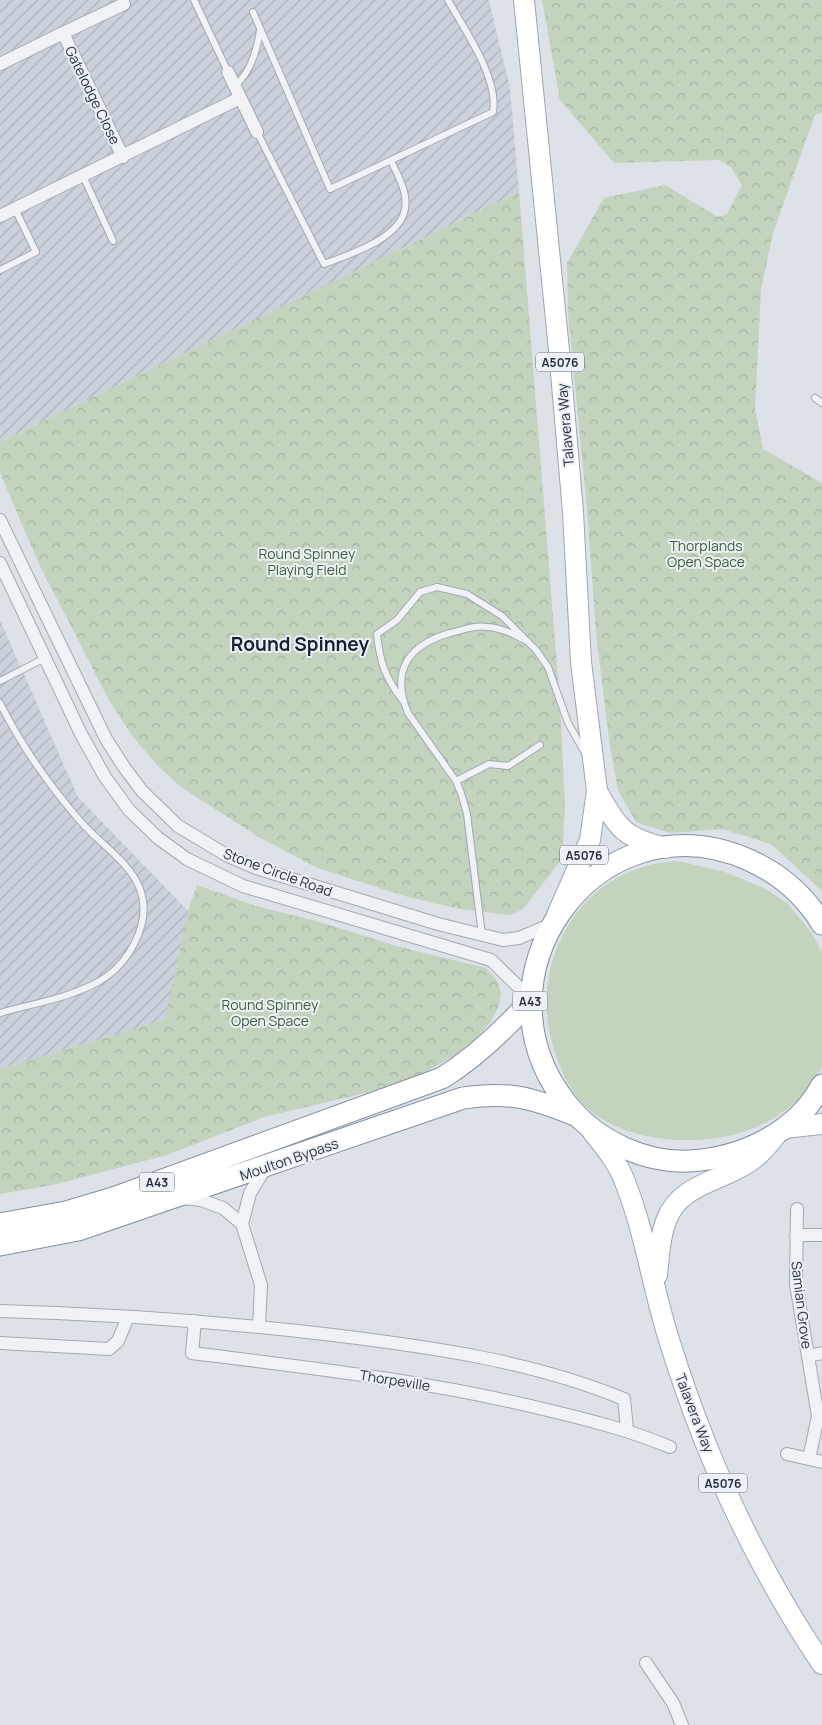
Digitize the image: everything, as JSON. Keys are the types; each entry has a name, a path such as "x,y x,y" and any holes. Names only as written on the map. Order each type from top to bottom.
{"highway":[{"name":"A43","path":"822,909 766,868 734,854 701,847 666,848 645,852 605,870 571,898 554,920 536,960 530,1000 532,1026 541,1059 561,1097 584,1122 611,1141 634,1152 658,1159 709,1160 734,1154 757,1145 781,1130 803,1110 822,1085"},
{"name":"A43","path":"794,888 814,910 822,924"},
{"name":"Moulton Bypass","path":"0,1224 58,1214 116,1197 433,1082 470,1061 502,1032 530,1000"},
{"name":"Moulton Bypass","path":"0,1245 78,1230 177,1198 464,1098 491,1094 518,1095 584,1122"}],"main road":[{"name":"Talavera Way","path":"524,0 573,512 581,662 597,791 590,840 573,874 554,920"},
{"name":"Talavera Way","path":"597,791 612,816 628,834 641,842 666,848"},
{"name":"Talavera Way","path":"584,1122 611,1155 625,1182 656,1287 670,1345 723,1483 755,1553 793,1621 822,1664"},
{"path":"781,1130 822,1124"},
{"name":"Talavera Way","path":"656,1287 660,1240 666,1219 678,1202 695,1187 748,1163 764,1150 781,1130"}],"street":[{"name":"Gatelodge Close","path":"0,64 124,4"},
{"name":"Gatelodge Close","path":"63,33 123,156"},
{"path":"228,72 257,132"},
{"name":"Gatelodge Close","path":"0,216 123,156 237,92"},
{"name":"Stone Circle Road","path":"0,520 106,739 142,791 178,826 228,856 256,868 438,924 503,940 519,938 554,920"},
{"name":"Stone Circle Road","path":"0,564 81,734 105,777 129,810 158,838 187,859 243,886 303,905 478,954 491,960 530,1000"},
{"path":"259,1326 261,1285 242,1224 250,1193 266,1167"},
{"path":"177,1198 201,1200 223,1208 242,1224"},
{"name":"Samian Grove","path":"797,1209 796,1284 818,1416 809,1459"},
{"path":"796,1235 822,1236"},
{"path":"0,1311 259,1326 381,1341 524,1366 597,1388 624,1399 627,1430"},
{"path":"0,1343 109,1349 118,1341 128,1317"},
{"name":"Thorpeville","path":"195,1321 192,1353 340,1371 479,1393 627,1430 670,1446"},
{"path":"808,1356 822,1354"},
{"path":"787,1454 822,1462"},
{"path":"646,1663 673,1703 682,1725"}],"lane":[{"path":"194,0 228,72"},
{"path":"253,12 330,189 494,112 495,101 486,70 448,0"},
{"path":"237,92 245,78 258,41 260,28"},
{"path":"257,132 324,264 367,248 388,233 401,219 405,208 403,189 391,161"},
{"path":"83,176 113,241"},
{"path":"0,270 36,252 15,209"},
{"path":"815,398 822,403"},
{"path":"482,935 468,814 456,780 415,727 403,701 389,682 380,662 377,634 397,620 420,592 437,587 467,594 502,616 527,641 548,667 568,723 595,769"},
{"path":"403,701 401,685 407,662 420,645 431,638 475,626 508,632 527,641"},
{"path":"0,681 45,658"},
{"path":"0,703 42,776 83,824 132,873 141,890 144,906 141,928 130,952 111,973 84,988 0,1013"},
{"path":"456,780 489,764 508,766 540,745"}],"shaded area":[{"path":"0,0 489,0 510,88 519,192 0,442"},
{"path":"0,620 78,797 188,911 166,1020 0,1069"}],"green space":[{"name":"Thorplands Open Space","path":"542,0 822,0 822,113 815,115 773,233 761,290 755,409 763,449 822,483 822,891 771,844 722,829 670,833 636,822 618,791 610,747 596,634 587,509 568,314 567,263 604,198 665,185 718,217 727,214 742,185 731,167 719,160 614,163 560,100"},
{"name":"Round Spinney Playing Field","path":"519,192 560,704 565,806 562,859 523,909 511,915 460,909 408,897 317,868 257,836 218,811 181,787 158,766 133,737 110,702 40,566 0,473 0,442"},
{"path":"678,861 725,872 764,888 787,903 812,933 822,952 822,1067 805,1093 794,1104 754,1128 724,1137 688,1140 650,1137 614,1125 598,1116 579,1100 567,1082 556,1056 548,1022 548,989 554,956 567,927 587,901 612,881 643,867"},
{"name":"Round Spinney Open Space","path":"197,885 256,906 316,921 400,947 486,968 497,981 501,993 499,1006 490,1023 466,1049 404,1084 264,1117 167,1155 53,1185 0,1194 0,1069 165,1020 188,911"}],"district":[{"name":"Round Spinney","path":"300,644"}]}
